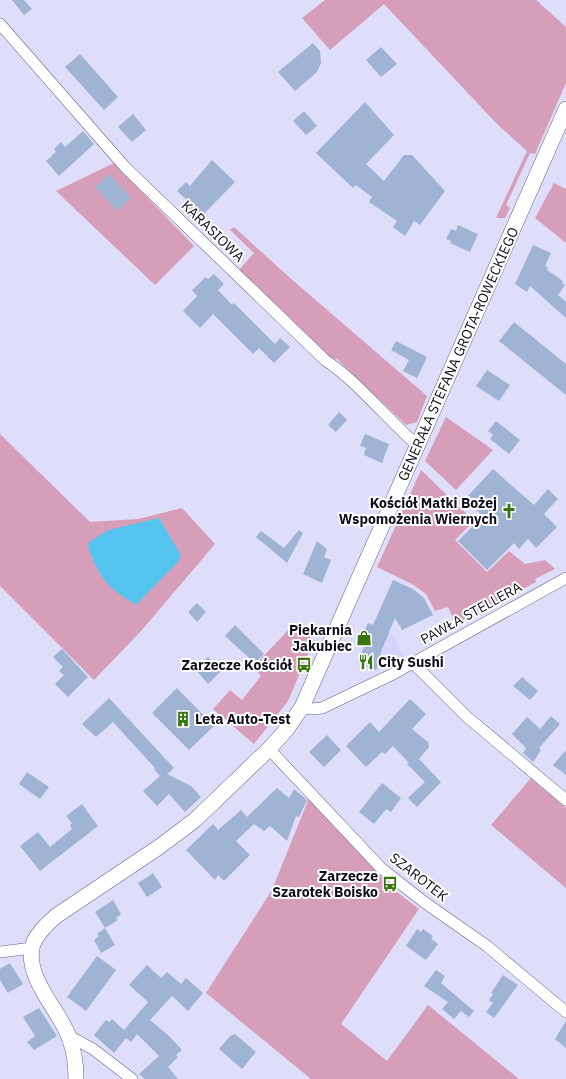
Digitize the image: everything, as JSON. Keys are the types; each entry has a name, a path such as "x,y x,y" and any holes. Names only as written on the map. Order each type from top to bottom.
{"street":[{"name":"KARASIOWA","path":"0,24 125,167 325,360 339,369 392,423 418,446"},
{"name":"GENERAŁA STEFANA GROTA-ROWECKIEGO","path":"32,948 45,926 56,916 147,856 195,820 269,749 287,729 302,707 566,109"},
{"name":"PAWŁA STELLERA","path":"302,707 311,709 322,708 413,663 566,578"},
{"path":"413,663 466,716 566,800"},
{"name":"SZAROTEK","path":"269,749 382,869 424,902 487,946 566,1012"},
{"path":"0,952 32,948 33,968 37,979 69,1036 74,1053 76,1079"},
{"path":"69,1036 93,1049 132,1079"}],"shaded area":[{"path":"325,0 536,0 566,27 566,83 535,154 530,153 506,205 510,208 505,218 496,218 527,151 498,125 384,4 330,50 302,18"},
{"path":"114,163 194,246 155,285 56,191"},
{"path":"554,183 566,189 566,243 535,218"},
{"path":"234,227 289,277 427,396 417,422 406,425 337,359 329,359 239,270 254,253 230,230"},
{"path":"446,417 493,450 456,490 425,461"},
{"path":"0,434 90,522 138,519 182,508 215,544 142,630 94,680 0,586"},
{"path":"421,470 474,521 455,540 487,572 509,551 525,564 545,560 555,569 535,579 536,582 456,625 448,607 435,611 426,594 412,584 377,567"},
{"path":"159,518 181,555 178,562 136,605 115,591 106,582 93,560 89,549 89,542 109,530"},
{"path":"295,623 314,640 288,701 254,744 213,709 230,690 242,700 261,676 253,667"},
{"path":"368,623 388,632 394,637 404,656 376,671 357,662 364,645 359,643"},
{"path":"531,778 566,808 566,888 491,825"},
{"path":"309,798 393,889 419,909 341,1024 387,1061 428,1005 519,1079 311,1079 206,993 272,890"}],"building":[{"path":"12,0 24,0 32,9 24,15"},
{"path":"313,43 320,51 321,63 317,72 295,91 278,72"},
{"path":"381,47 397,64 381,77 366,60"},
{"path":"80,54 118,97 104,110 65,67"},
{"path":"365,102 394,135 366,164 384,181 404,155 412,155 445,191 420,225 414,221 405,236 393,227 397,221 369,202 372,197 356,185 353,188 316,153"},
{"path":"304,111 317,126 306,135 293,121"},
{"path":"133,114 146,130 132,142 118,127"},
{"path":"83,131 94,144 59,176 46,161 56,152 54,149 61,142 65,147"},
{"path":"212,160 235,182 198,220 186,208 190,203 177,191 186,182 190,186"},
{"path":"109,174 131,198 117,211 95,187"},
{"path":"458,225 478,234 470,252 450,243 451,241 446,239 451,229 456,231"},
{"path":"533,245 551,253 545,266 548,267 547,270 563,281 562,283 565,285 558,295 566,302 566,318 530,286 527,292 515,284"},
{"path":"214,274 224,284 218,290 232,305 234,303 275,344 280,338 290,347 274,363 259,348 253,354 213,314 200,328 183,311 197,296 192,290 206,277 208,279"},
{"path":"514,322 566,364 566,395 499,341"},
{"path":"396,341 427,357 417,378 403,371 409,360 391,350"},
{"path":"487,370 510,385 499,401 476,386"},
{"path":"339,412 347,420 336,432 328,425"},
{"path":"496,421 520,440 509,454 490,439 493,435 488,431"},
{"path":"365,434 389,444 382,463 364,455 366,448 360,446"},
{"path":"493,469 534,505 548,489 558,499 544,514 557,527 536,548 528,539 519,549 514,543 487,570 458,541 483,516 474,508 482,498 466,498"},
{"path":"299,530 303,533 287,563 256,537 261,531 284,548"},
{"path":"317,541 327,549 324,557 331,560 322,583 303,574"},
{"path":"393,580 413,589 424,598 433,615 402,630 395,618 380,654 382,655 376,670 358,662 365,644 360,642 368,623 373,625"},
{"path":"197,603 206,612 197,622 188,612"},
{"path":"235,625 264,654 255,663 225,636"},
{"path":"62,649 88,677 68,697 55,684 64,675 59,671 63,667 53,657"},
{"path":"208,657 221,671 208,684 195,669"},
{"path":"522,677 538,691 530,700 513,686"},
{"name":"Leta Auto-Test","path":"177,688 214,726 189,750 152,713"},
{"path":"109,698 174,768 167,774 191,786 201,797 185,812 169,794 157,806 143,791 160,776 154,769 155,768 113,722 96,737 82,724"},
{"path":"410,699 426,714 412,729 428,742 429,747 419,759 441,782 417,807 408,798 425,782 407,764 409,763 393,746 385,754 382,752 366,767 346,746 370,722 379,732"},
{"path":"551,716 560,724 539,748 541,750 533,762 523,753 526,748 512,734 527,717 540,729"},
{"path":"327,735 341,750 324,767 309,752"},
{"path":"566,750 566,775 553,765"},
{"path":"27,772 49,787 40,799 19,784"},
{"path":"382,783 401,798 391,812 386,809 374,824 359,812"},
{"path":"277,788 289,798 294,789 307,800 299,817 296,816 287,841 270,826 264,831 254,824 236,841 250,855 224,881 218,875 215,880 186,850 213,824 218,830 241,810 247,817"},
{"path":"82,804 98,826 40,871 20,846 38,832 50,847 72,829 70,825 72,823 66,816"},
{"path":"153,873 162,887 147,897 138,883"},
{"path":"113,900 121,914 116,918 118,920 105,928 95,912"},
{"path":"105,928 115,945 101,953 94,940 99,936 97,934"},
{"path":"417,929 421,932 423,929 433,936 431,939 438,944 426,960 406,946"},
{"path":"97,956 116,970 86,1011 67,997"},
{"path":"10,963 23,984 8,993 0,980 0,969"},
{"path":"147,965 161,978 167,972 181,984 186,978 203,993 188,1011 172,996 150,1020 169,1036 182,1050 176,1055 178,1057 168,1067 178,1079 145,1079 139,1074 159,1056 137,1034 131,1042 126,1038 114,1053 94,1035 106,1020 109,1022 112,1019 124,1030 148,1002 129,985"},
{"path":"436,970 445,976 441,983 474,1011 469,1017 461,1011 454,1019 442,1009 448,1002 424,986"},
{"path":"503,975 518,985 494,1018 486,1012 493,1003 489,1000 493,994 491,993"},
{"path":"39,1008 57,1036 34,1050 27,1042 35,1036 23,1017"},
{"path":"566,1021 566,1048 555,1039"},
{"path":"235,1034 256,1052 242,1069 219,1049 230,1036"}],"place":[{"name":"Kościół Matki Bożej Wspomożenia Wiernych","path":"509,511"},
{"name":"Piekarnia Jakubiec","path":"364,638"},
{"name":"City Sushi","path":"366,662"},
{"name":"Zarzecze Kościół","path":"304,665"},
{"name":"Leta Auto-Test","path":"183,719"},
{"name":"Zarzecze Szarotek Boisko","path":"390,884"}]}
